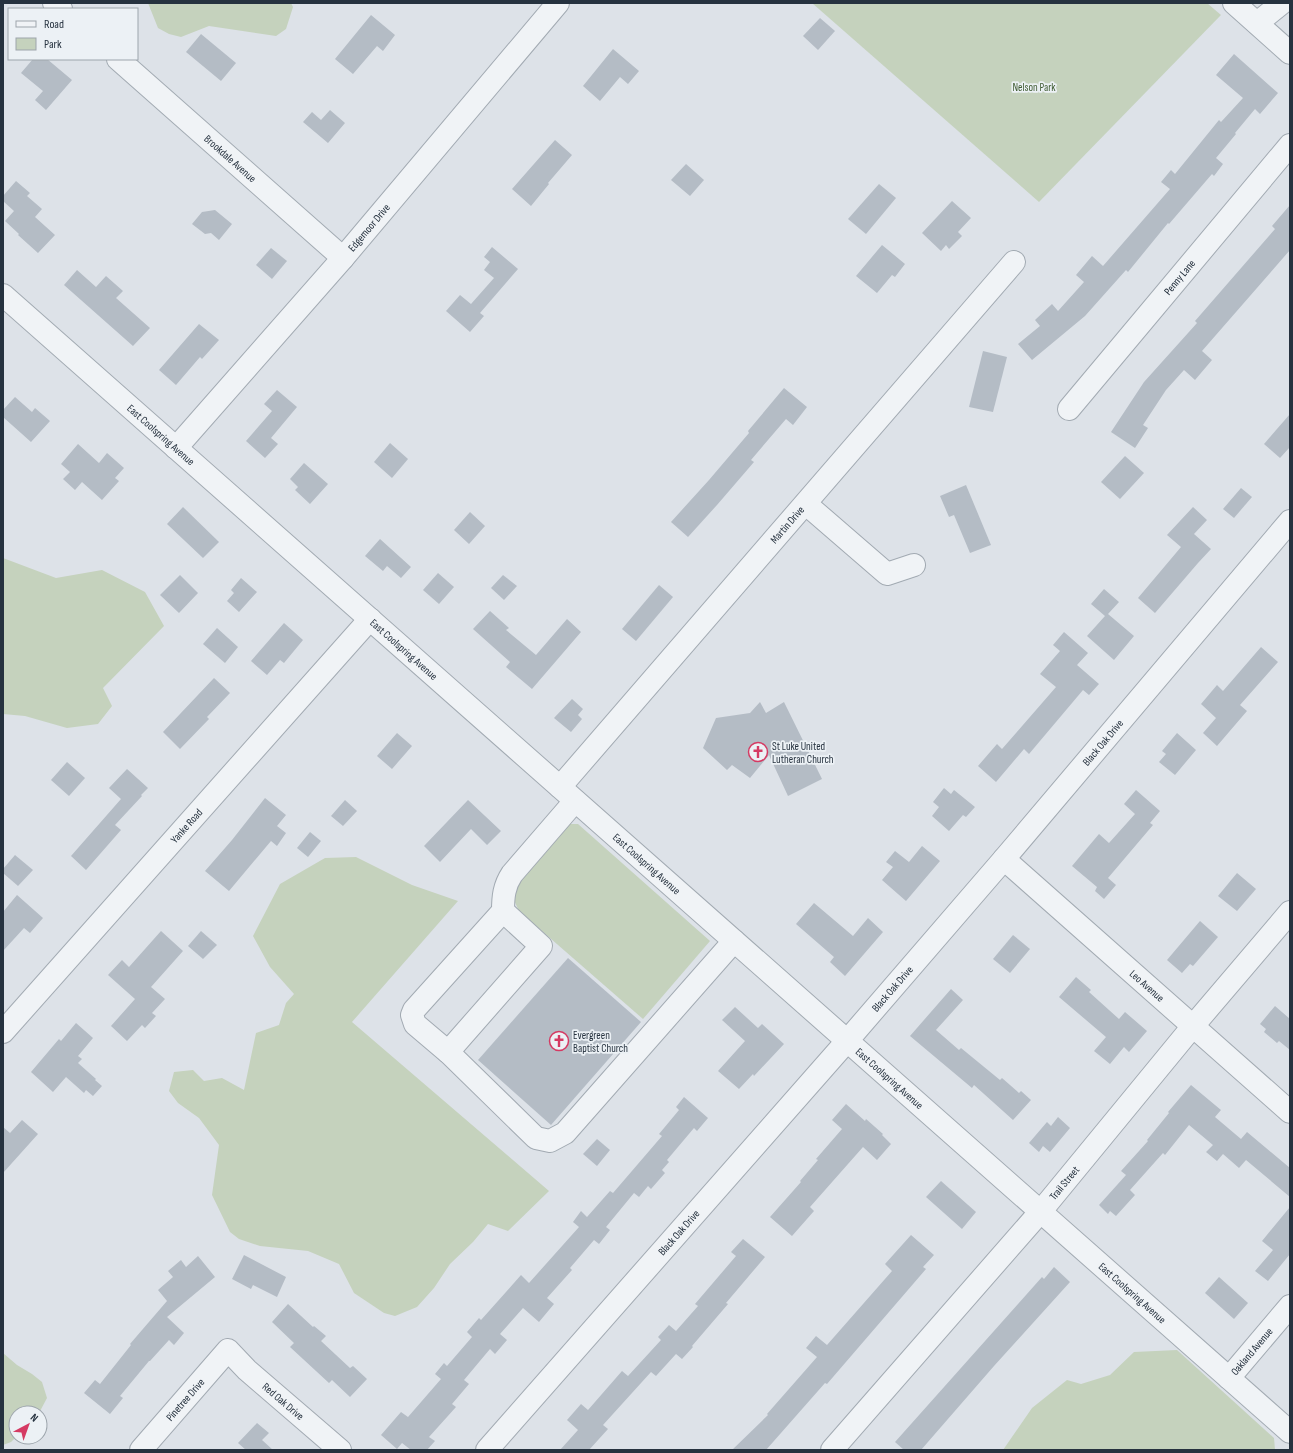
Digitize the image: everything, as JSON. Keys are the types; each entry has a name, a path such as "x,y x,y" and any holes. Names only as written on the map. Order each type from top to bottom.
{"street":[{"name":"Edgemoor Drive","path":"176,448 343,258 558,3"},
{"path":"1234,3 1290,53"},
{"path":"1257,23 1282,3"},
{"name":"Brookdale Avenue","path":"119,60 343,258"},
{"name":"Penny Lane","path":"1069,408 1290,145"},
{"name":"Martin Drive","path":"503,911 506,882 568,794 806,504 1014,262"},
{"name":"East Coolspring Avenue","path":"3,296 1290,1432"},
{"path":"806,504 887,574 914,565"},
{"name":"Black Oak Drive","path":"487,1450 847,1041 1004,859 1290,521"},
{"name":"Yanke Road","path":"3,1032 370,619"},
{"name":"Leo Avenue","path":"1004,859 1290,1112"},
{"path":"448,1052 541,946 503,911 414,1010 412,1015 415,1024 448,1052 536,1138 550,1141 565,1133 734,941"},
{"name":"Trail Street","path":"832,1450 1040,1211 1193,1026 1290,912"},
{"name":"Oakland Avenue","path":"1229,1378 1290,1306"},
{"name":"Pinetree Drive","path":"141,1450 228,1350"},
{"name":"Red Oak Drive","path":"228,1350 247,1370 340,1450"}],"green space":[{"path":"148,3 291,3 293,7 286,29 276,36 209,26 181,37 169,34 158,28"},
{"name":"Nelson Park","path":"812,3 1207,3 1221,15 1039,202"},
{"path":"3,558 56,578 102,570 145,592 164,626 103,688 112,706 98,724 67,728 25,716 3,714"},
{"path":"565,824 578,824 710,941 643,1019 519,911 512,896 515,882"},
{"path":"356,857 412,885 458,901 352,1022 549,1191 508,1231 488,1224 473,1242 450,1264 434,1288 417,1307 395,1316 384,1313 354,1293 339,1264 308,1251 260,1246 239,1239 230,1232 212,1195 219,1145 199,1118 178,1103 169,1091 174,1072 193,1070 204,1081 222,1078 244,1090 256,1033 279,1025 286,1003 294,994 270,967 253,936 280,884 325,858"},
{"path":"1177,1350 1274,1438 1275,1450 1003,1450 1032,1408 1067,1380 1081,1384 1110,1375 1134,1352"},
{"path":"3,1353 17,1365 42,1382 47,1398 43,1405 8,1405 8,1443 3,1445"}],"building":[{"path":"371,15 395,35 383,51 377,46 353,74 335,59"},
{"path":"820,18 835,31 818,50 803,36"},
{"path":"201,34 236,63 221,81 186,52"},
{"path":"613,49 639,71 628,84 620,77 600,101 583,86"},
{"path":"1234,54 1278,93 1260,114 1255,109 1216,158 1223,164 1214,176 1212,174 1169,224 1168,223 1128,272 1126,270 1085,316 1032,360 1018,344 1040,326 1035,320 1052,304 1058,311 1084,282 1076,275 1092,256 1103,266 1170,189 1161,182 1171,170 1175,174 1219,120 1221,122 1243,98 1216,75"},
{"path":"32,60 48,60 72,80 46,110 35,100 43,91 21,73"},
{"path":"330,110 345,123 328,143 303,122 312,112 321,120"},
{"path":"555,140 572,155 531,206 512,189"},
{"path":"686,164 704,180 690,196 671,180"},
{"path":"16,181 30,193 27,196 42,209 35,217 55,235 38,253 5,221 14,211 3,201 3,196"},
{"path":"879,184 896,198 866,234 848,219"},
{"path":"952,201 971,218 958,232 962,236 949,249 946,245 941,251 922,233"},
{"path":"1290,205 1290,250 1202,351 1212,360 1195,380 1184,370 1166,390 1143,425 1148,428 1135,448 1111,432 1144,382 1197,323 1195,321 1275,229 1272,226"},
{"path":"215,210 232,224 219,240 211,233 205,234 192,224 202,212"},
{"path":"882,245 905,264 895,277 892,275 877,293 856,276"},
{"path":"492,247 518,269 480,313 484,316 470,332 446,311 460,295 471,304 494,278 484,270 490,262 484,257"},
{"path":"271,248 287,261 272,279 256,265"},
{"path":"77,270 96,287 106,276 123,291 116,298 150,328 133,346 64,285"},
{"path":"199,324 219,340 202,359 200,357 176,385 159,370"},
{"path":"983,351 1007,357 993,412 969,407"},
{"path":"784,388 807,407 793,425 786,419 751,460 754,462 688,537 671,522 749,433 748,431"},
{"path":"277,390 297,407 271,438 278,444 265,458 246,441 272,411 264,404"},
{"path":"15,397 32,412 35,408 50,421 31,442 3,417 3,410"},
{"path":"1290,414 1290,447 1280,458 1264,444"},
{"path":"390,443 408,459 392,478 374,462"},
{"path":"78,444 99,463 107,453 124,468 115,478 119,481 102,500 82,482 75,490 63,479 70,472 61,464"},
{"path":"1125,456 1144,473 1120,499 1101,482"},
{"path":"304,463 328,484 310,504 295,490 298,487 290,479"},
{"path":"966,485 991,545 970,553 954,515 949,517 940,496"},
{"path":"1241,488 1252,497 1234,518 1223,509"},
{"path":"183,507 219,542 203,558 167,524"},
{"path":"1193,507 1207,520 1194,534 1211,549 1155,613 1138,598 1181,547 1167,535"},
{"path":"470,512 485,526 469,544 454,530"},
{"path":"380,539 411,567 401,578 387,566 383,571 365,556"},
{"path":"438,573 454,587 439,604 423,590"},
{"path":"180,575 198,593 179,613 160,595"},
{"path":"503,575 517,586 504,600 491,588"},
{"path":"241,578 257,592 239,612 227,601 234,593 231,590"},
{"path":"659,585 673,597 636,641 622,629"},
{"path":"1104,589 1119,602 1108,614 1134,636 1114,660 1087,636 1105,616 1091,604"},
{"path":"490,611 509,628 506,630 536,655 567,619 581,632 532,689 506,667 510,662 473,629"},
{"path":"284,623 303,640 284,663 280,660 267,675 251,661"},
{"path":"217,628 238,647 225,663 203,644"},
{"path":"1064,632 1088,653 1077,665 1099,684 1089,695 1083,690 1029,754 1024,749 996,782 978,766 997,744 1002,749 1056,687 1040,674 1060,651 1053,645"},
{"path":"1261,647 1278,662 1240,705 1247,711 1217,746 1203,733 1216,718 1201,704 1217,685 1223,691"},
{"path":"214,678 230,693 207,717 209,719 180,749 163,732"},
{"path":"572,699 583,709 578,715 582,719 571,732 554,718"},
{"name":"St Luke United Lutheran Church","path":"760,702 766,713 784,702 822,779 788,796 769,755 750,778 732,765 727,770 703,748 716,718 750,713"},
{"path":"397,733 412,746 392,769 377,756"},
{"path":"1177,733 1196,750 1175,775 1159,762 1166,754 1162,751"},
{"path":"67,762 85,778 69,796 51,780"},
{"path":"127,769 148,788 115,825 121,830 86,870 71,856 121,799 109,788"},
{"path":"944,788 951,794 954,790 975,807 966,817 963,815 949,831 932,816 939,807 933,802"},
{"path":"1136,790 1160,811 1150,823 1153,825 1108,878 1116,885 1104,899 1095,891 1097,887 1072,866 1099,834 1109,843 1135,814 1124,804"},
{"path":"265,798 286,815 277,826 286,833 277,846 271,841 229,891 205,871"},
{"path":"345,800 357,811 343,826 331,816"},
{"path":"468,800 501,831 487,845 471,829 440,862 424,846"},
{"path":"310,832 321,841 308,857 297,848"},
{"path":"922,846 940,861 906,901 882,880 893,867 886,862 895,851 909,862"},
{"path":"15,855 33,870 18,886 3,873 3,869"},
{"path":"1237,873 1256,889 1237,911 1218,896"},
{"path":"17,895 43,918 30,933 24,928 3,951 3,912"},
{"path":"814,903 853,936 868,918 883,932 845,976 830,962 834,957 796,924"},
{"path":"1200,921 1218,937 1193,966 1190,964 1182,973 1167,960"},
{"path":"161,931 183,951 151,987 165,999 152,1013 156,1016 145,1028 142,1025 127,1041 111,1026 135,999 108,975 122,960 129,967"},
{"path":"201,931 217,945 203,959 188,946"},
{"path":"1013,935 1030,949 1010,973 993,959"},
{"name":"Evergreen Baptist Church","path":"568,958 641,1022 551,1125 478,1060"},
{"path":"1076,977 1091,990 1089,992 1119,1019 1125,1012 1147,1031 1129,1052 1124,1047 1110,1064 1094,1051 1106,1037 1059,997"},
{"path":"951,989 963,1000 936,1030 959,1050 961,1048 1000,1080 1002,1078 1019,1093 1021,1091 1031,1100 1013,1120 974,1085 972,1088 910,1036"},
{"path":"1275,1006 1290,1019 1290,1050 1279,1041 1277,1043 1264,1032 1266,1029 1260,1024"},
{"path":"735,1007 758,1028 762,1024 784,1044 754,1076 753,1074 739,1089 718,1071 745,1041 722,1020"},
{"path":"76,1023 93,1038 78,1056 82,1059 78,1063 102,1086 93,1096 86,1090 84,1093 66,1077 53,1092 31,1072 59,1039 61,1041"},
{"path":"1191,1085 1221,1110 1215,1117 1241,1139 1247,1132 1290,1168 1290,1197 1246,1160 1239,1168 1223,1154 1217,1161 1206,1152 1213,1145 1189,1125 1165,1155 1163,1153 1130,1190 1135,1195 1116,1216 1110,1211 1108,1214 1099,1205 1126,1175 1121,1171 1148,1141 1147,1140 1169,1113 1168,1112"},
{"path":"684,1097 708,1118 697,1131 694,1128 667,1160 669,1162 662,1170 665,1173 651,1189 648,1186 639,1197 634,1193 606,1227 610,1230 599,1244 594,1240 570,1268 572,1270 547,1298 554,1304 539,1322 523,1308 500,1334 507,1340 495,1354 490,1349 464,1380 469,1384 452,1404 456,1407 429,1437 435,1441 427,1450 411,1450 402,1443 397,1449 381,1435 401,1412 408,1417 441,1379 435,1374 444,1363 447,1366 472,1337 467,1332 479,1318 481,1320 521,1275 529,1283 579,1227 573,1222 581,1211 587,1217 610,1191 613,1193 662,1136 659,1134 679,1110 676,1107"},
{"path":"846,1104 865,1121 866,1119 883,1134 882,1135 891,1144 877,1160 863,1147 810,1207 814,1211 792,1236 770,1217 801,1182 800,1181 818,1160 816,1159 842,1129 832,1120"},
{"path":"1058,1117 1070,1128 1050,1152 1043,1146 1039,1152 1029,1143 1047,1122 1051,1126"},
{"path":"22,1120 38,1134 3,1173 3,1127 10,1133"},
{"path":"597,1139 610,1150 597,1166 583,1154"},
{"path":"941,1181 976,1212 962,1229 926,1197"},
{"path":"1290,1207 1290,1254 1268,1281 1255,1271 1273,1250 1262,1241"},
{"path":"911,1235 934,1255 923,1267 926,1269 827,1384 825,1383 766,1450 732,1450 768,1415 767,1414 817,1357 806,1348 816,1336 827,1345 892,1271 885,1264"},
{"path":"743,1239 765,1257 726,1303 728,1304 692,1346 693,1347 682,1359 676,1354 656,1376 651,1372 603,1425 608,1429 589,1450 560,1450 578,1430 567,1420 581,1404 588,1410 622,1371 628,1376 661,1340 658,1337 669,1325 676,1331 698,1306 695,1304 736,1256 731,1252"},
{"path":"244,1255 286,1277 277,1297 253,1285 251,1289 232,1279"},
{"path":"198,1256 215,1277 167,1317 184,1333 174,1345 169,1340 149,1361 120,1396 123,1398 110,1414 84,1393 95,1380 100,1384 131,1345 130,1344 167,1301 158,1290 173,1277 168,1271 181,1260 186,1267"},
{"path":"1054,1267 1070,1282 921,1450 904,1450 895,1442 1042,1277 1044,1279"},
{"path":"1219,1277 1248,1303 1234,1319 1205,1293"},
{"path":"288,1304 313,1327 314,1326 326,1336 321,1341 350,1368 353,1366 367,1379 350,1397 332,1380 329,1383 290,1347 294,1343 272,1322"},
{"path":"257,1423 269,1433 262,1440 273,1450 246,1450 238,1443"}],"place":[{"name":"St Luke United Lutheran Church","path":"758,752"},
{"name":"Evergreen Baptist Church","path":"559,1041"}]}
